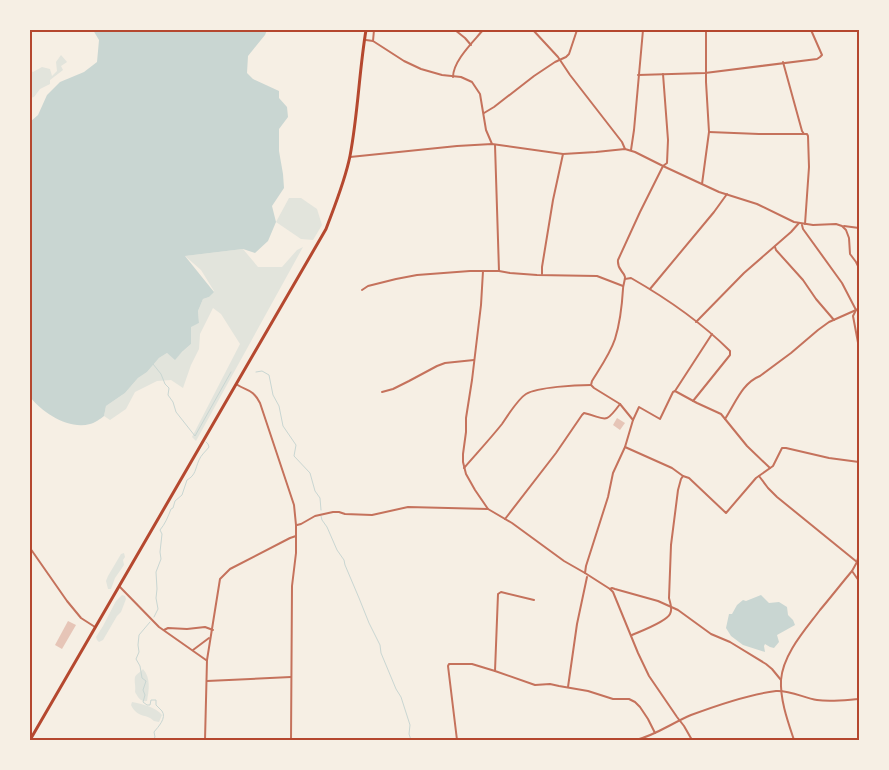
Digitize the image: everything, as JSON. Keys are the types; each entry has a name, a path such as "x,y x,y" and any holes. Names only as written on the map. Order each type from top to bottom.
{"main road":[{"path":"30,740 326,229 341,189 350,157 366,30"}],"street":[{"path":"373,41 374,30"},
{"path":"455,30 471,44"},
{"path":"453,77 456,66 483,30"},
{"path":"533,30 554,52 626,149"},
{"path":"484,113 534,76 566,57 569,54 577,30"},
{"path":"631,150 643,30"},
{"path":"702,185 709,132 705,73 706,30"},
{"path":"638,75 705,73 812,60 822,55 811,30"},
{"path":"364,40 373,41 420,69 467,79 480,94 486,130 493,144 498,271"},
{"path":"784,62 802,132 808,136 809,167 803,229 842,283 857,309"},
{"path":"591,385 614,341 623,302 625,279 618,268 618,260 640,212 667,163 668,140 663,74"},
{"path":"709,132 804,134"},
{"path":"350,157 493,144 563,154 626,149 702,185 756,204 794,222 813,225 836,224 850,228 859,228"},
{"path":"542,274 553,200 563,154"},
{"path":"649,290 727,194"},
{"path":"696,322 760,258 802,224"},
{"path":"842,226 849,238 850,254 859,268"},
{"path":"775,247 834,320"},
{"path":"483,271 481,304 463,454 464,468 470,482 488,509 564,561 610,589 616,597 649,676 692,740"},
{"path":"362,290 368,286 417,275 483,271 597,276 623,286"},
{"path":"625,279 631,278 670,302 712,334 731,353 693,401"},
{"path":"725,419 737,398 750,382 791,353 818,330 857,309"},
{"path":"857,309 853,316 859,348"},
{"path":"585,573 614,473 639,406 660,419 673,392 712,334"},
{"path":"382,392 408,382 437,366 474,360"},
{"path":"236,384 250,390 255,394 260,403 294,506 296,553 292,586 291,740"},
{"path":"464,468 525,395 533,391 591,385 620,404 633,420"},
{"path":"675,391 717,412 747,446 770,468"},
{"path":"505,519 584,413 604,419 612,414 620,404"},
{"path":"625,447 672,468 689,478 726,513 759,476 770,468 780,450 784,447 829,458 859,462"},
{"path":"632,635 666,618 671,613 669,598 671,545 678,490 683,476"},
{"path":"759,476 777,496 857,562"},
{"path":"296,525 327,512 372,515 408,507 488,509"},
{"path":"205,740 207,660 220,579 230,570 296,536"},
{"path":"30,548 74,610 81,618 95,627"},
{"path":"794,740 782,691 781,680 783,671 790,652 802,633 852,571 859,554"},
{"path":"852,571 859,581"},
{"path":"568,687 577,624 588,576"},
{"path":"119,586 164,630 207,660"},
{"path":"610,589 615,588 671,606 711,634 730,642 766,664 781,680"},
{"path":"495,671 498,594 502,592 534,600"},
{"path":"164,630 168,628 187,629 204,627 212,630"},
{"path":"193,650 210,638"},
{"path":"457,740 448,665 472,664 535,685 550,684 588,691 613,699 630,699 640,706 655,734"},
{"path":"207,681 291,677"},
{"path":"636,740 655,734 692,715 756,696 782,691 816,700 859,700"}],"shaded area":[{"path":"93,30 267,30 248,56 247,73 253,79 279,91 279,98 287,107 288,117 279,129 279,151 284,188 272,206 276,222 268,241 255,253 243,249 185,256 214,292 209,297 203,299 198,311 199,323 191,327 191,344 175,360 167,353 159,358 125,393 106,406 104,416 94,423 74,425 49,414 30,397 30,122 38,115 47,95 60,82 84,72 97,62 99,40"},
{"path":"61,55 67,62 61,66 63,70 50,80 50,84 40,89 34,97 30,98 30,70 33,72 42,67 50,69 52,76 57,71 56,62"},
{"path":"289,198 301,198 317,209 322,225 313,240 301,239 276,222"},
{"path":"303,247 196,441 192,437 240,344 221,314 213,308 200,334 199,349 183,388 171,380 157,381 135,392 126,409 110,420 104,416 106,406 125,393 159,358 167,353 175,359 191,344 191,326 199,323 198,311 203,299 209,297 214,291 201,270 185,256 243,249 258,267 282,267 297,250"},
{"path":"124,553 124,565 115,578 111,589 108,589 106,581 108,576 121,554"},
{"path":"122,595 126,599 121,612 103,640 99,642 96,637 116,601"},
{"path":"761,595 769,603 779,602 787,607 788,615 795,625 777,635 779,642 774,648 765,644 765,652 743,645 731,636 726,628 729,614 732,614 737,605 743,600 746,601"},
{"path":"143,669 146,673 149,688 147,701 141,700 135,692 135,677"},
{"path":"132,702 148,706 159,712 162,715 159,722 136,712 131,705"}],"building":[{"path":"617,418 625,423 620,430 613,425"},
{"path":"68,621 76,625 62,649 55,645"}],"waterway":[{"path":"153,364 169,388 168,395 173,402 176,412 195,436 231,372"},
{"path":"256,372 262,371 269,375 283,426 296,445 294,456 310,473 315,491 320,498 321,510"},
{"path":"154,617 158,609 156,572 161,559 162,534 160,530 175,501 182,495 187,480 194,474 200,458 209,447 206,442"},
{"path":"321,516 337,550 344,560 369,623 380,645 381,653 401,697 410,725 409,734 411,740"},
{"path":"150,622 139,635 139,652 136,659 140,666 142,678 146,681 143,690 145,695 143,702 150,705 151,700 156,700 156,705 163,714 161,722 154,732 155,737 153,740"}]}
